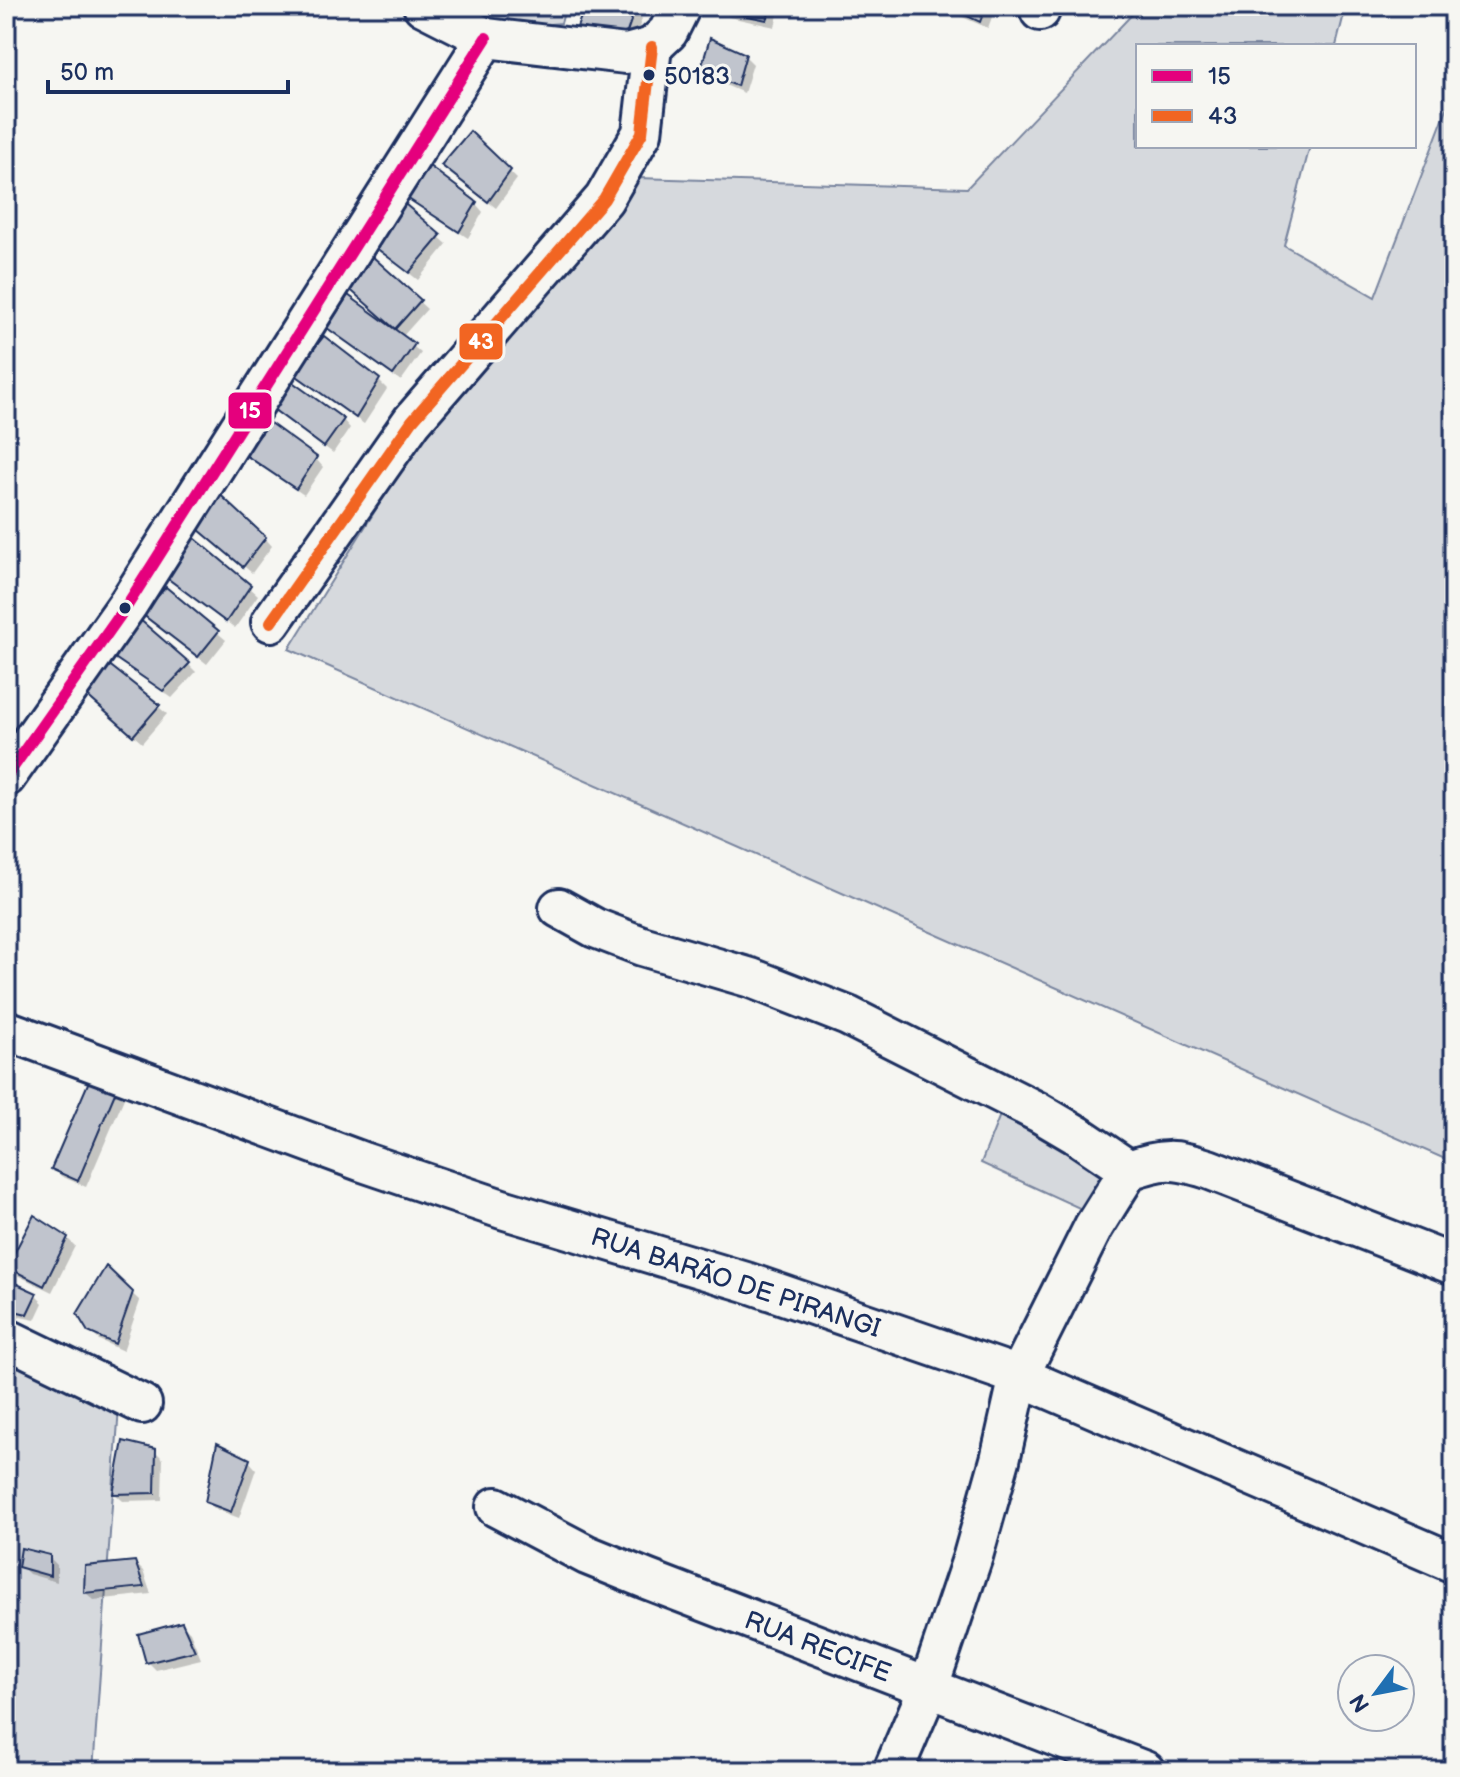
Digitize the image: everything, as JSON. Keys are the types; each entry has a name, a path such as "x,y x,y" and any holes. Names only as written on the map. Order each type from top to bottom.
{"street":[{"path":"423,6 486,38 626,54 652,47 668,32 681,6"},
{"path":"6,777 128,604 486,38"},
{"path":"271,622 412,421 604,199 642,133 652,47"},
{"path":"559,908 595,928 642,946 751,978 848,1016 1038,1112 1129,1170"},
{"name":"RUA BARÃO DE PIRANGI","path":"6,1030 363,1162 502,1209 746,1282 1019,1376 1454,1563"},
{"path":"893,1771 928,1689 973,1556 1019,1376 1094,1226 1129,1170 1159,1160 1182,1161 1454,1265"},
{"path":"6,1338 142,1404"},
{"name":"RUA RECIFE","path":"496,1507 587,1555 1145,1771"}],"shaded area":[{"path":"508,6 566,6 561,23 508,28"},
{"path":"1140,6 1346,6 1336,44 1136,44 1136,148 1309,148 1284,245 1375,297 1454,90 1454,1163 289,649 406,461 637,178 967,188"},
{"path":"1000,1115 1105,1167 1088,1212 981,1163"},
{"path":"6,1351 120,1393 93,1771 6,1771"}],"building":[{"path":"585,6 635,9 625,38 576,30"},
{"path":"720,6 771,6 767,20 719,10"},
{"path":"951,6 986,6 980,22"},
{"path":"710,38 746,54 737,86 700,72"},
{"path":"470,131 511,170 488,202 441,165"},
{"path":"428,165 477,202 459,232 407,198"},
{"path":"405,204 441,235 409,273 371,244"},
{"path":"372,256 421,300 395,329 346,286"},
{"path":"348,295 415,344 393,375 327,328"},
{"path":"324,336 380,379 356,418 294,374"},
{"path":"291,381 344,419 324,447 269,406"},
{"path":"270,423 317,457 296,489 244,454"},
{"path":"213,488 266,537 243,567 192,524"},
{"path":"185,530 251,585 226,622 155,569"},
{"path":"166,587 219,631 198,657 142,614"},
{"path":"138,618 190,663 163,691 109,654"},
{"path":"107,663 160,705 133,736 84,693"},
{"path":"92,1074 118,1086 78,1181 51,1169"},
{"path":"34,1215 68,1237 44,1286 7,1267"},
{"path":"106,1266 133,1292 115,1344 88,1332 77,1314"},
{"path":"6,1279 37,1293 27,1314 6,1309"},
{"path":"123,1441 156,1449 155,1493 113,1494"},
{"path":"217,1443 250,1459 231,1512 205,1502"},
{"path":"21,1548 50,1555 50,1576 18,1567"},
{"path":"135,1561 144,1587 84,1593 85,1566"},
{"path":"182,1622 195,1651 146,1663 138,1634"}],"transit line":[{"name":"15","path":"6,777 128,604 486,38"},
{"name":"43","path":"271,622 412,421 604,199 642,133 652,47"}],"place":[{"name":"50183","path":"649,75"}]}
